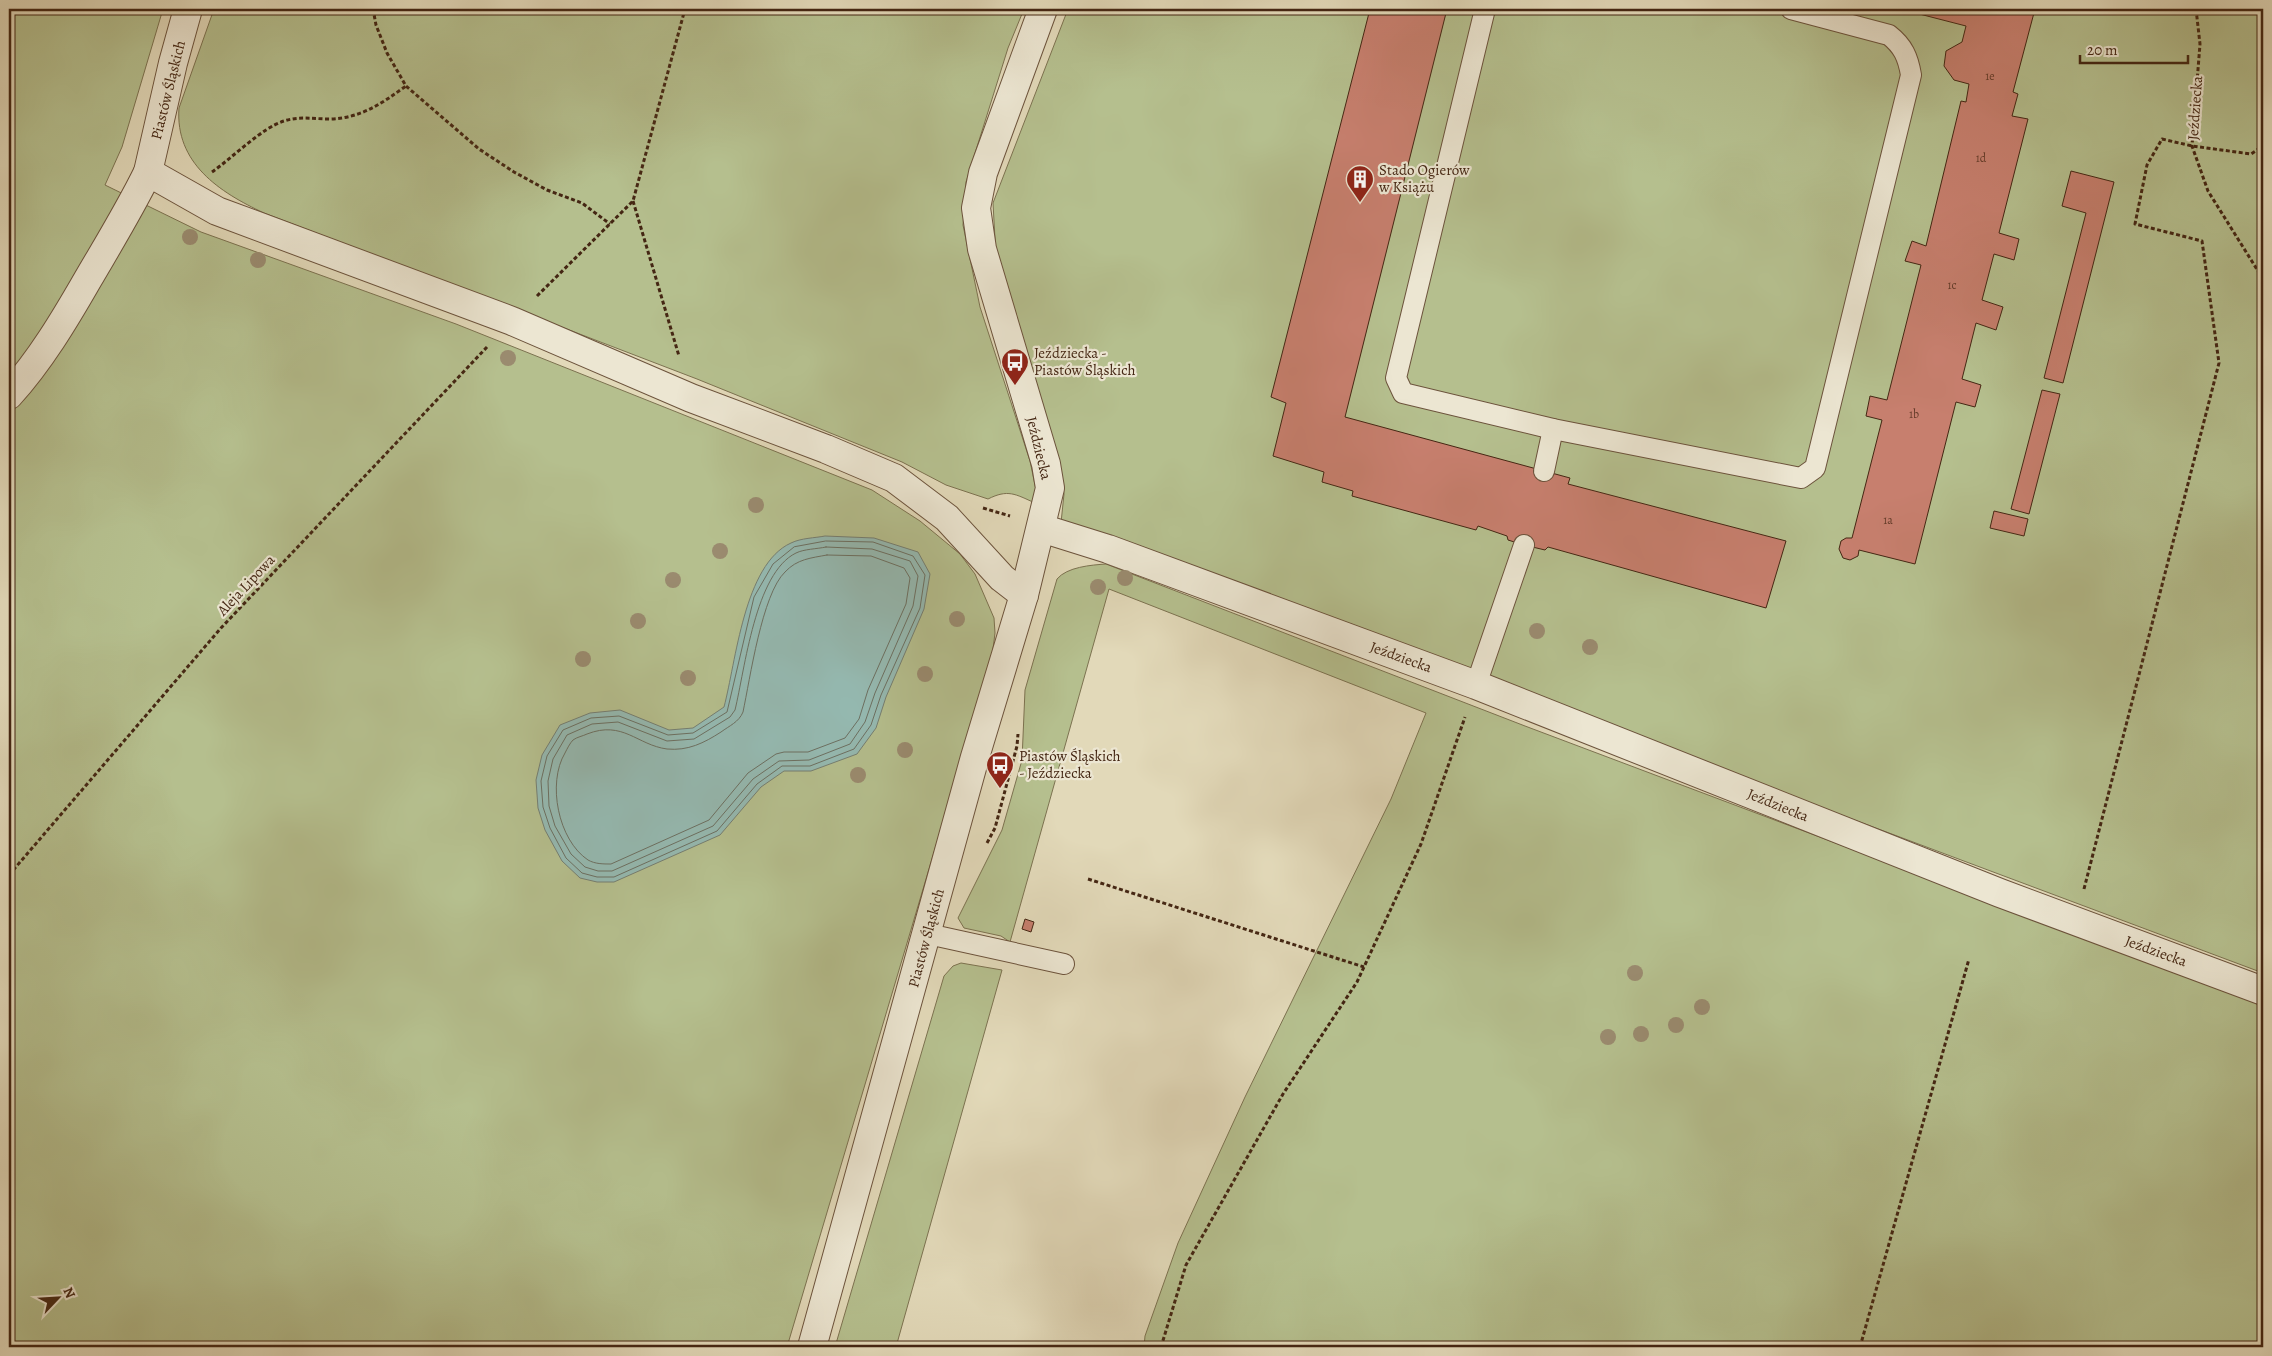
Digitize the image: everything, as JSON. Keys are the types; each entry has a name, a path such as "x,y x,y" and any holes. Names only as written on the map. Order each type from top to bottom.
{"street":[{"name":"Piastów Śląskich","path":"9,395 25,377 74,304 132,205 148,172 173,63 188,9"},
{"name":"Jeździecka","path":"1043,9 983,173 976,208 982,249 1046,464 1050,488 1041,528 1108,548 1476,685 2076,921 2263,991"},
{"path":"148,172 217,211 512,321 691,398 826,449 894,478 948,518 1002,578 1024,595"},
{"name":"Piastów Śląskich","path":"812,1347 928,934 975,756 1024,595 1041,528"}],"lane":[{"path":"1485,9 1396,378 1403,393 1554,429 1801,478 1815,468 1911,75 1908,57 1900,44 1889,35 1790,9"},
{"path":"1544,471 1554,429"},
{"path":"1476,685 1524,545"},
{"path":"928,934 1064,964"}],"path":[{"path":"373,9 376,25 387,53 406,86 479,149 514,172 547,190 582,203 610,224"},
{"path":"685,9 633,201 691,398"},
{"name":"Jeździecka","path":"2196,9 2200,44 2192,146 2208,191 2263,280"},
{"path":"189,196 206,176 233,158 266,129 283,121 298,118 352,117 379,106 406,86"},
{"path":"2076,921 2219,363 2202,241 2135,224 2147,165 2162,139 2192,146 2251,154 2263,146"},
{"name":"Aleja Lipowa","path":"9,874 221,628 512,321 633,201"},
{"path":"948,518 970,505 1003,512 1041,528"},
{"path":"1160,1347 1186,1265 1282,1094 1357,982 1421,844 1476,685"},
{"path":"1088,879 1364,967"},
{"path":"1860,1347 1969,960"}],"green space":[{"path":"9,9 163,9 122,147 105,185 201,232 456,324 872,490 920,521 960,554 975,574 994,618 995,633 992,657 787,1347 9,1347"},
{"path":"214,9 1024,9 1008,48 966,182 963,225 980,307 1030,461 1036,490 1035,503 1006,493 988,499 946,485 902,462 697,379 247,205 216,185 203,173 192,160 184,145 180,127 179,108"},
{"path":"1068,9 2263,9 2263,973 1061,523 1064,494 1059,461 996,257 993,203"},
{"path":"1106,564 1525,726 2263,1004 2263,1347 1144,1347 1145,1336 1178,1243 1245,1097 1391,799 1426,713 1109,589 1010,942 1001,936 964,928 958,918 1002,830 1022,760 1025,690 1057,579 1073,569"},
{"path":"961,963 1002,970 896,1347 835,1347 944,976 953,966"}],"water":[{"path":"825,536 874,538 918,552 930,574 924,609 886,697 876,728 857,754 811,771 784,771 761,787 720,835 614,882 597,882 580,878 562,861 545,830 538,808 536,780 542,755 560,725 590,713 620,710 669,730 693,728 724,707 744,616 762,571 775,554 791,543"}],"building":[{"name":"Stado Ogierów w Książu","path":"1370,9 1447,9 1345,417 1570,478 1568,484 1786,541 1766,608 1548,547 1545,550 1524,545 1508,540 1507,536 1478,526 1476,530 1352,496 1353,491 1322,482 1324,472 1273,456 1286,403 1271,397"},
{"path":"1900,9 2035,9 2013,92 2018,94 2012,116 2028,119 1999,233 2019,239 2014,260 1994,254 1982,300 2003,307 1996,330 1976,323 1962,379 1981,385 1975,407 1956,402 1915,564 1859,550 1858,556 1850,560 1843,558 1839,549 1841,541 1846,538 1852,538 1882,420 1866,416 1870,396 1887,400 1921,265 1905,261 1912,241 1926,246 1961,101 1966,102 1969,84 1954,80 1944,66 1946,51 1962,42 1966,26"},
{"path":"2071,171 2114,182 2063,383 2044,378 2086,213 2062,206"},
{"path":"2042,390 2060,394 2029,514 2011,509"},
{"path":"1994,511 2028,519 2024,536 1990,528"},
{"path":"1025,919 1034,922 1031,932 1022,929"}],"place":[{"name":"Stado Ogierów w Książu","path":"1360,203"},
{"name":"Jeździecka - Piastów Śląskich","path":"1015,386"},
{"name":"Piastów Śląskich - Jeździecka","path":"1000,789"}]}
